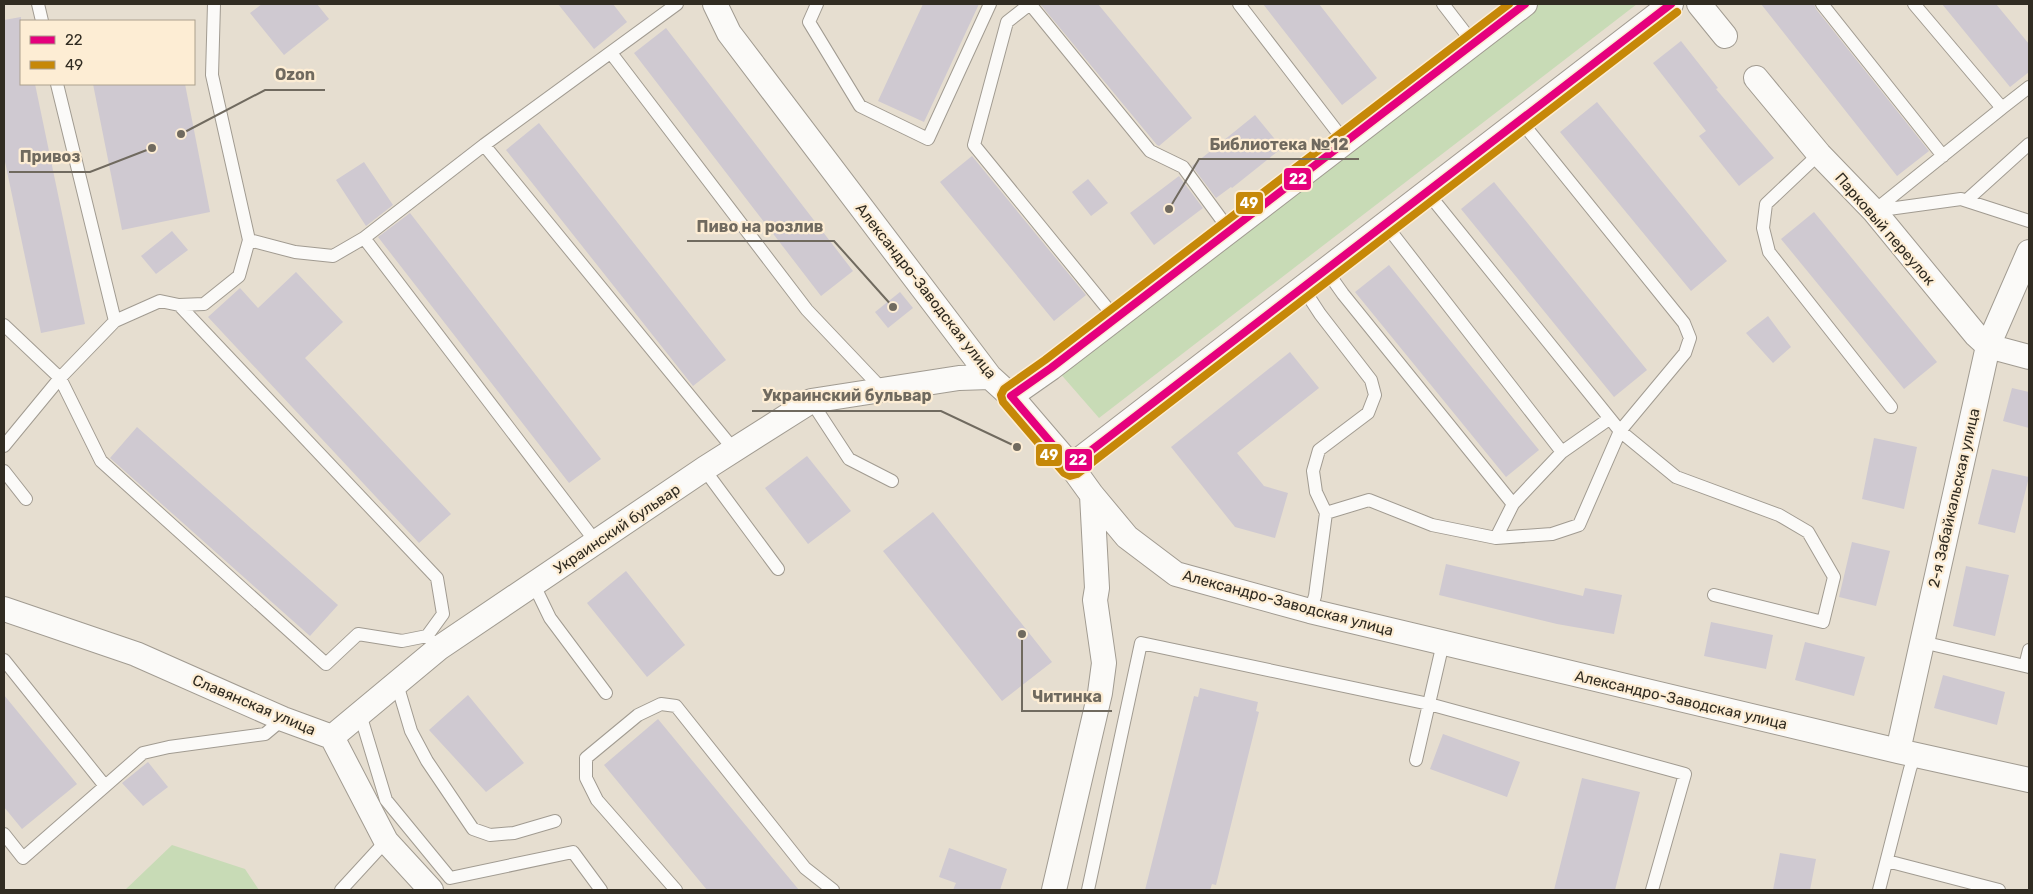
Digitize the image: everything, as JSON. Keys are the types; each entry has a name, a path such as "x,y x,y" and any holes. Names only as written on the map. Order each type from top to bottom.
{"street":[{"name":"Александро-Заводская улица","path":"715,4 729,33 990,377 1012,396 1128,537 1176,574 1310,611 1442,643 2029,780"},
{"path":"1012,396 1525,4"},
{"path":"1071,466 1671,4"},
{"path":"1699,4 1725,36"},
{"name":"Парковый переулок","path":"1756,78 1819,154 1874,211 1966,323 1988,346"},
{"name":"2-я Забайкальская улица","path":"1907,753 1922,642 1988,346 2029,252"},
{"path":"1988,346 2029,357"},
{"name":"Украинский бульвар","path":"332,738 397,684 433,642 534,585 704,469 811,401 959,378 990,377"},
{"path":"1054,890 1100,693 1104,664 1096,600 1092,495"},
{"name":"Славянская улица","path":"4,609 136,654 283,719 332,738 386,841 432,890"}],"lane":[{"path":"38,4 42,20"},
{"path":"4,446 60,378 115,321 160,301 179,304 204,304 239,276 249,240 212,75 214,4"},
{"path":"249,240 295,252 333,256 364,238 484,145 677,4"},
{"path":"818,4 809,22 860,106 928,139 990,4"},
{"path":"1116,318 974,145 1007,22 1030,4 1150,152 1182,167 1230,231"},
{"path":"1239,4 1345,142"},
{"path":"1443,4 1474,43"},
{"path":"1822,4 1943,156"},
{"path":"1914,4 2002,108"},
{"path":"611,53 807,310 883,390"},
{"path":"57,85 115,321"},
{"path":"1874,211 2029,87"},
{"path":"1326,513 1369,500 1432,525 1496,538 1552,534 1579,525 1620,431 1685,353 1690,338 1684,323 1520,120"},
{"path":"1967,200 2029,144"},
{"path":"484,145 735,451"},
{"path":"1819,154 1766,204 1762,228 1769,252 1891,407"},
{"path":"1427,192 1620,431 1676,477 1779,515 1808,532 1834,577 1823,622 1714,595"},
{"path":"1874,211 1961,199 2029,221"},
{"path":"1385,224 1562,452"},
{"path":"364,238 596,542"},
{"path":"1326,270 1343,294 1513,504"},
{"path":"1302,288 1372,380 1375,395 1368,414 1319,450 1313,471 1316,492 1326,513 1315,596 1310,611"},
{"path":"4,325 60,378 102,461 326,664 358,634 402,641 433,642 443,614 437,578 179,304"},
{"path":"811,401 849,459 892,481"},
{"path":"1496,538 1513,504 1562,452 1609,419"},
{"path":"704,469 778,569"},
{"path":"4,471 26,499"},
{"path":"534,585 550,618 606,693"},
{"path":"1922,642 2027,666 2029,650"},
{"path":"1088,890 1141,643 1429,704 1685,774 1652,890"},
{"path":"1416,760 1442,643"},
{"path":"4,660 105,786"},
{"path":"397,684 411,731 427,761 473,829 490,835 514,833 555,820"},
{"path":"676,890 597,800 586,778 586,758 638,715 661,704 676,706 805,868 833,890"},
{"path":"360,714 386,800 450,878 573,852 601,890"},
{"path":"4,834 23,858 143,753 169,746 265,734 283,719"},
{"path":"1879,890 1910,769 1907,753"},
{"path":"340,890 386,841"},
{"path":"1887,861 1999,890"}],"green space":[{"path":"1535,4 1637,4 1099,418 1058,371"},
{"path":"172,845 245,869 259,890 125,890"}],"building":[{"path":"262,4 317,4 329,19 284,55 250,13"},
{"path":"558,4 613,4 627,22 594,49"},
{"path":"923,4 979,4 924,122 878,101"},
{"path":"1040,4 1098,4 1192,118 1159,146 1157,145"},
{"path":"1263,4 1319,4 1377,78 1342,105"},
{"path":"1761,4 1814,4 1816,9 1929,151 1897,176"},
{"path":"1942,4 1996,4 2029,44 2029,72 2010,87"},
{"path":"21,17 20,85 35,85 85,324 41,333 4,157 4,20"},
{"path":"666,28 853,271 821,296 634,53"},
{"path":"1681,41 1718,88 1716,89 1774,158 1739,186 1699,136 1706,131 1653,63"},
{"path":"93,85 185,85 210,212 122,230"},
{"path":"1597,102 1727,261 1691,291 1560,132"},
{"path":"1255,115 1282,148 1232,188 1216,198 1192,166"},
{"path":"539,123 726,360 693,386 506,150"},
{"path":"972,156 1086,295 1054,321 940,182"},
{"path":"364,162 393,205 366,226 336,180"},
{"path":"1179,176 1203,208 1154,245 1130,213"},
{"path":"1088,179 1108,203 1091,216 1072,192"},
{"path":"1494,182 1647,370 1614,397 1461,209"},
{"path":"1814,212 1937,362 1904,389 1781,239"},
{"path":"410,213 601,459 569,483 378,237"},
{"path":"172,231 188,250 156,274 141,256"},
{"path":"1389,265 1539,450 1506,477 1355,292"},
{"path":"296,272 343,322 305,358 451,514 419,543 208,317 240,288 258,308"},
{"path":"900,292 913,308 888,328 875,312"},
{"path":"1768,316 1791,347 1773,363 1746,333"},
{"path":"1290,352 1319,388 1237,453 1264,486 1288,493 1275,538 1235,527 1171,447"},
{"path":"2012,388 2029,392 2029,428 2003,421"},
{"path":"137,427 338,605 310,636 110,458"},
{"path":"1874,438 1917,447 1904,509 1862,499"},
{"path":"807,456 851,511 808,544 765,488"},
{"path":"1992,469 2029,477 2015,533 1978,524"},
{"path":"933,512 1052,662 1002,701 883,551"},
{"path":"1852,542 1890,551 1876,606 1839,597"},
{"path":"1446,564 1583,596 1585,588 1622,595 1614,634 1557,624 1439,595"},
{"path":"1966,566 2009,575 1995,636 1953,626"},
{"path":"626,571 685,645 647,677 587,603"},
{"path":"1711,622 1773,635 1766,669 1704,656"},
{"path":"1805,642 1865,657 1854,696 1795,680"},
{"path":"1943,675 2005,692 1997,725 1934,708"},
{"path":"1200,688 1258,702 1256,711 1259,712 1216,885 1212,884 1210,890 1145,890 1194,696 1198,697"},
{"path":"4,695 77,784 22,829 4,807"},
{"path":"468,695 524,763 486,792 429,730"},
{"path":"658,719 799,890 707,890 604,765"},
{"path":"1443,734 1520,762 1507,797 1430,769"},
{"path":"148,762 168,787 143,806 122,783"},
{"path":"1582,778 1640,792 1615,890 1554,890"},
{"path":"949,848 1007,869 1000,890 953,890 956,883 939,877"},
{"path":"1780,853 1816,859 1810,890 1773,890"}],"transit line":[{"name":"49","path":"1509,4 1045,360 1004,389 1001,395 1003,402 1064,473 1070,476 1077,474 1677,12"},
{"name":"22","path":"1525,4 1051,368 1011,396 1071,466 1671,4"}],"place":[{"name":"Ozon","path":"181,134"},
{"name":"Привоз","path":"152,148"},
{"name":"Библиотека №12","path":"1169,209"},
{"name":"Пиво на розлив","path":"893,307"},
{"name":"Украинский бульвар","path":"1017,447"},
{"name":"Читинка","path":"1022,634"}]}
